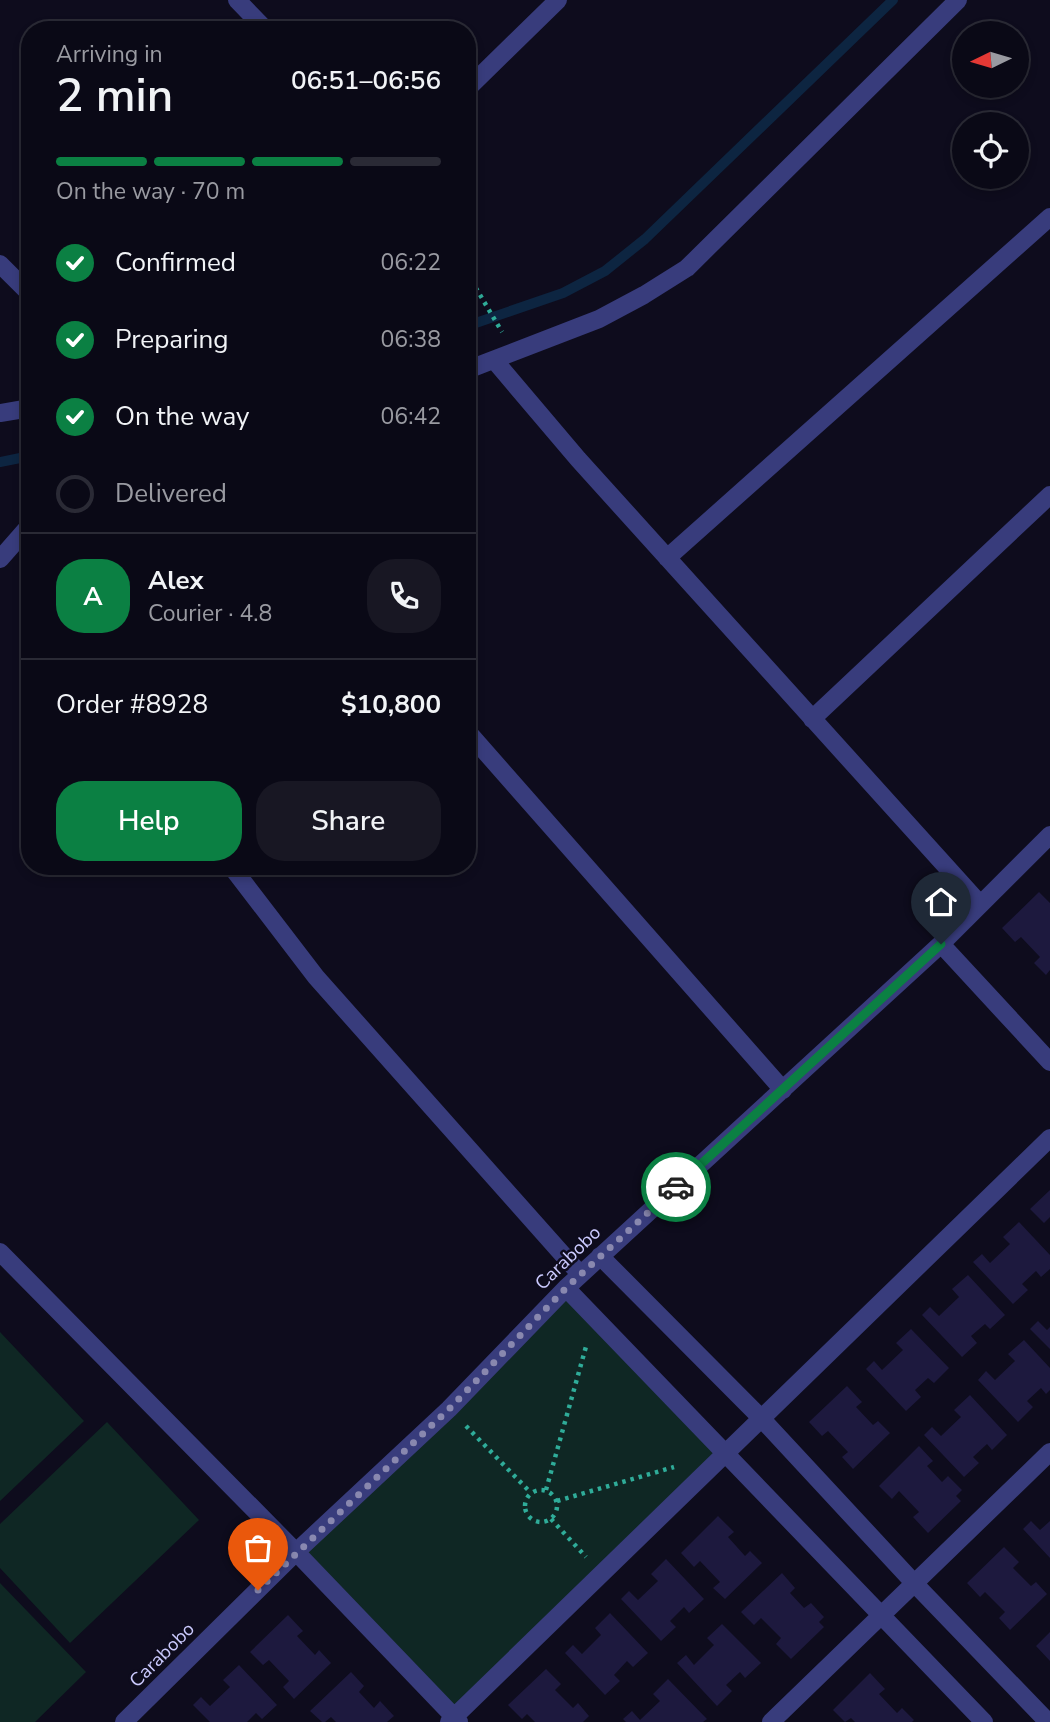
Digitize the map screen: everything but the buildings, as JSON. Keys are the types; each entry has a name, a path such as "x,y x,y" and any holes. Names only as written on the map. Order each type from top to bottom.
{"street":[{"path":"237,0 257,21"},
{"path":"476,80 558,0"},
{"path":"476,367 599,319 687,268 958,0"},
{"path":"667,558 1050,217"},
{"path":"0,264 21,285"},
{"path":"494,360 578,459 979,904"},
{"path":"0,413 21,410"},
{"path":"811,719 1050,495"},
{"path":"0,559 21,538"},
{"path":"476,741 783,1090"},
{"name":"Carabobo","path":"124,1722 296,1552 449,1409 580,1274 941,944 1050,835"},
{"path":"237,875 316,977 580,1274"},
{"path":"941,944 1050,1062"},
{"path":"0,1252 296,1552 454,1720 601,1573 1050,1138"},
{"path":"600,1256 761,1418 1048,1722"},
{"path":"566,1288 984,1722"},
{"path":"771,1722 1050,1452"}],"path":[{"path":"476,287 503,332"},
{"path":"546,1490 594,1317"},
{"path":"449,1409 531,1493"},
{"path":"557,1501 725,1452"},
{"path":"536,1490 546,1490 557,1501 556,1512 551,1519 538,1522 528,1517 525,1502 536,1490"},
{"path":"551,1519 601,1573"}],"green space":[{"path":"566,1288 725,1453 454,1717 296,1552"},
{"path":"0,1332 84,1421 0,1501"},
{"path":"107,1422 199,1520 70,1643 0,1568 0,1524"},
{"path":"0,1583 86,1672 35,1722 0,1722"}],"waterway":[{"path":"476,323 563,293 605,271 645,239 893,0"},
{"path":"0,462 21,458"}],"way so far":[{"path":"258,1590 449,1409 566,1288 676,1187"}],"route":[{"path":"676,1187 941,944"}]}
